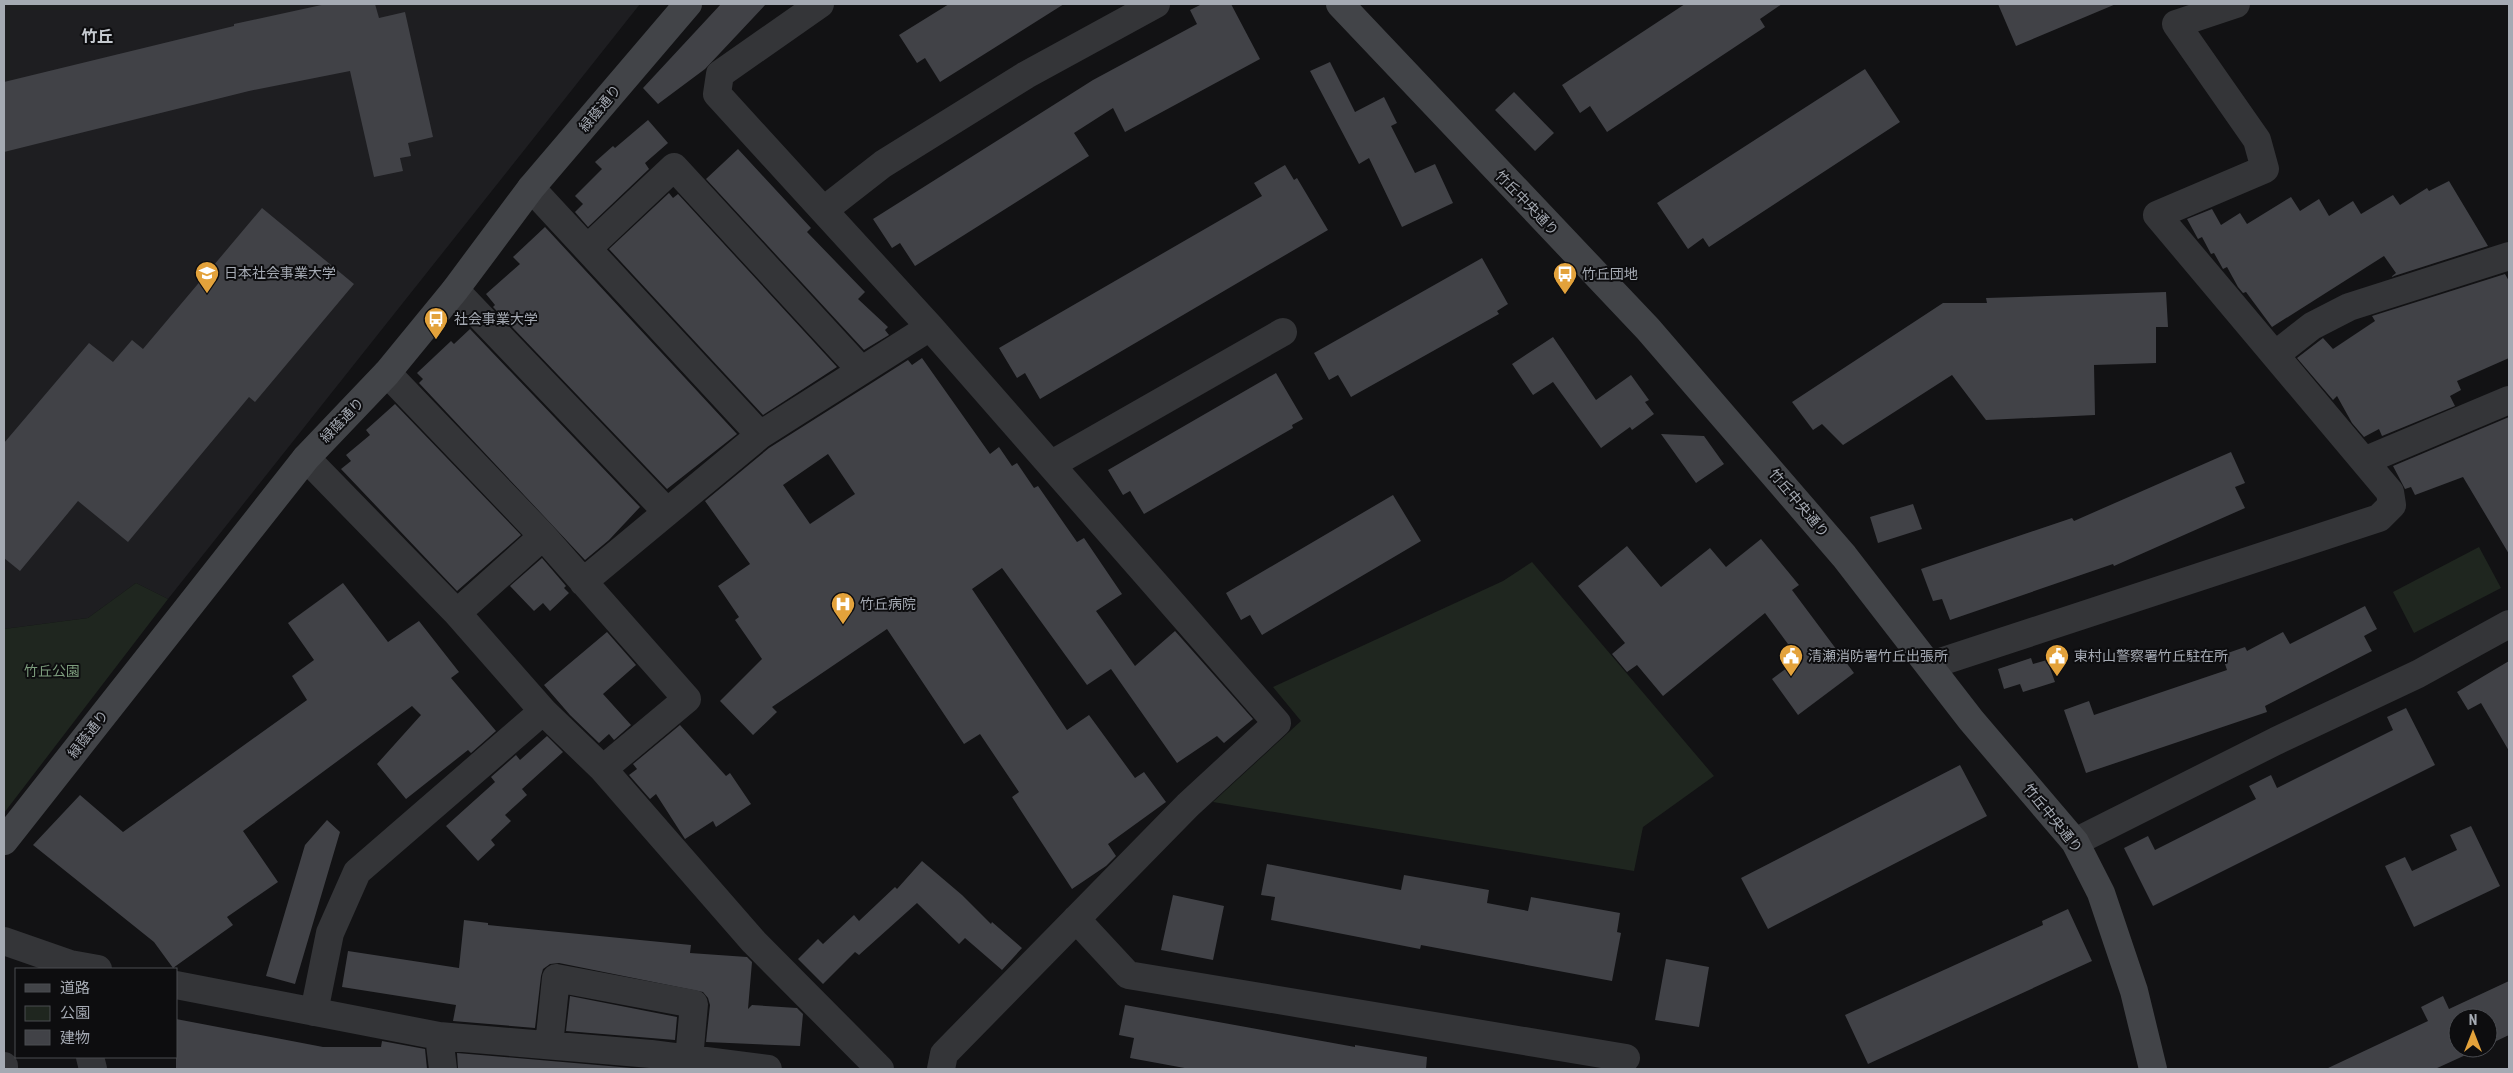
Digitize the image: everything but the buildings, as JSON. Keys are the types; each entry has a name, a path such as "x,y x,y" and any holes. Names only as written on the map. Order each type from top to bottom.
{"street":[{"name":"緑蔭通り","path":"4,841 306,458 387,373 455,290 531,188 688,4"},
{"path":"820,4 720,74 717,94 930,327 1052,464 1277,724 1188,805 944,1054 942,1069"},
{"path":"824,210 883,164 942,127 1026,75 1156,4"},
{"name":"竹丘中央通り","path":"1340,4 1648,329 1844,556 1931,665 1972,720 2074,842 2101,893 2134,990 2153,1069"},
{"path":"1931,665 2379,518 2392,505 2390,492 2157,215 2265,169 2257,140 2176,24 2236,4"},
{"path":"588,248 674,167 861,370"},
{"path":"531,188 760,435"},
{"path":"2274,355 2312,326 2348,307 2509,256"},
{"path":"455,290 668,512"},
{"path":"583,582 760,435 930,327"},
{"path":"1052,464 1283,332"},
{"path":"387,373 543,536 687,699 603,769"},
{"path":"2364,461 2509,400"},
{"path":"306,458 458,612 543,711 603,769 754,942 880,1069"},
{"path":"458,612 543,536"},
{"path":"2074,842 2276,741 2418,674 2509,624"},
{"path":"314,1012 330,933 357,872 543,711"},
{"path":"1076,919 1128,974 1626,1058"},
{"path":"4,941 71,966 89,968"},
{"path":"549,1045 556,978 694,1004 689,1059"},
{"path":"178,984 439,1036 549,1045 580,1058 652,1061 689,1059 768,1069"},
{"path":"439,1036 443,1069"}],"shaded area":[{"name":"日本社会事業大学","path":"4,4 640,4 168,599 136,583 88,618 4,629"}],"green space":[{"path":"2479,547 2501,588 2414,633 2393,592"},
{"path":"1532,562 1714,776 1643,827 1634,871 1213,802 1301,721 1273,687 1503,581"},
{"name":"竹丘公園","path":"136,583 168,599 4,813 4,629 88,618"}],"place":[{"name":"日本社会事業大学","path":"207,294"},
{"name":"竹丘団地","path":"1565,295"},
{"name":"社会事業大学","path":"436,340"},
{"name":"竹丘病院","path":"843,625"},
{"name":"清瀬消防署竹丘出張所","path":"1791,677"},
{"name":"東村山警察署竹丘駐在所","path":"2057,677"}],"district":[{"name":"竹丘","path":"97,36"}]}
